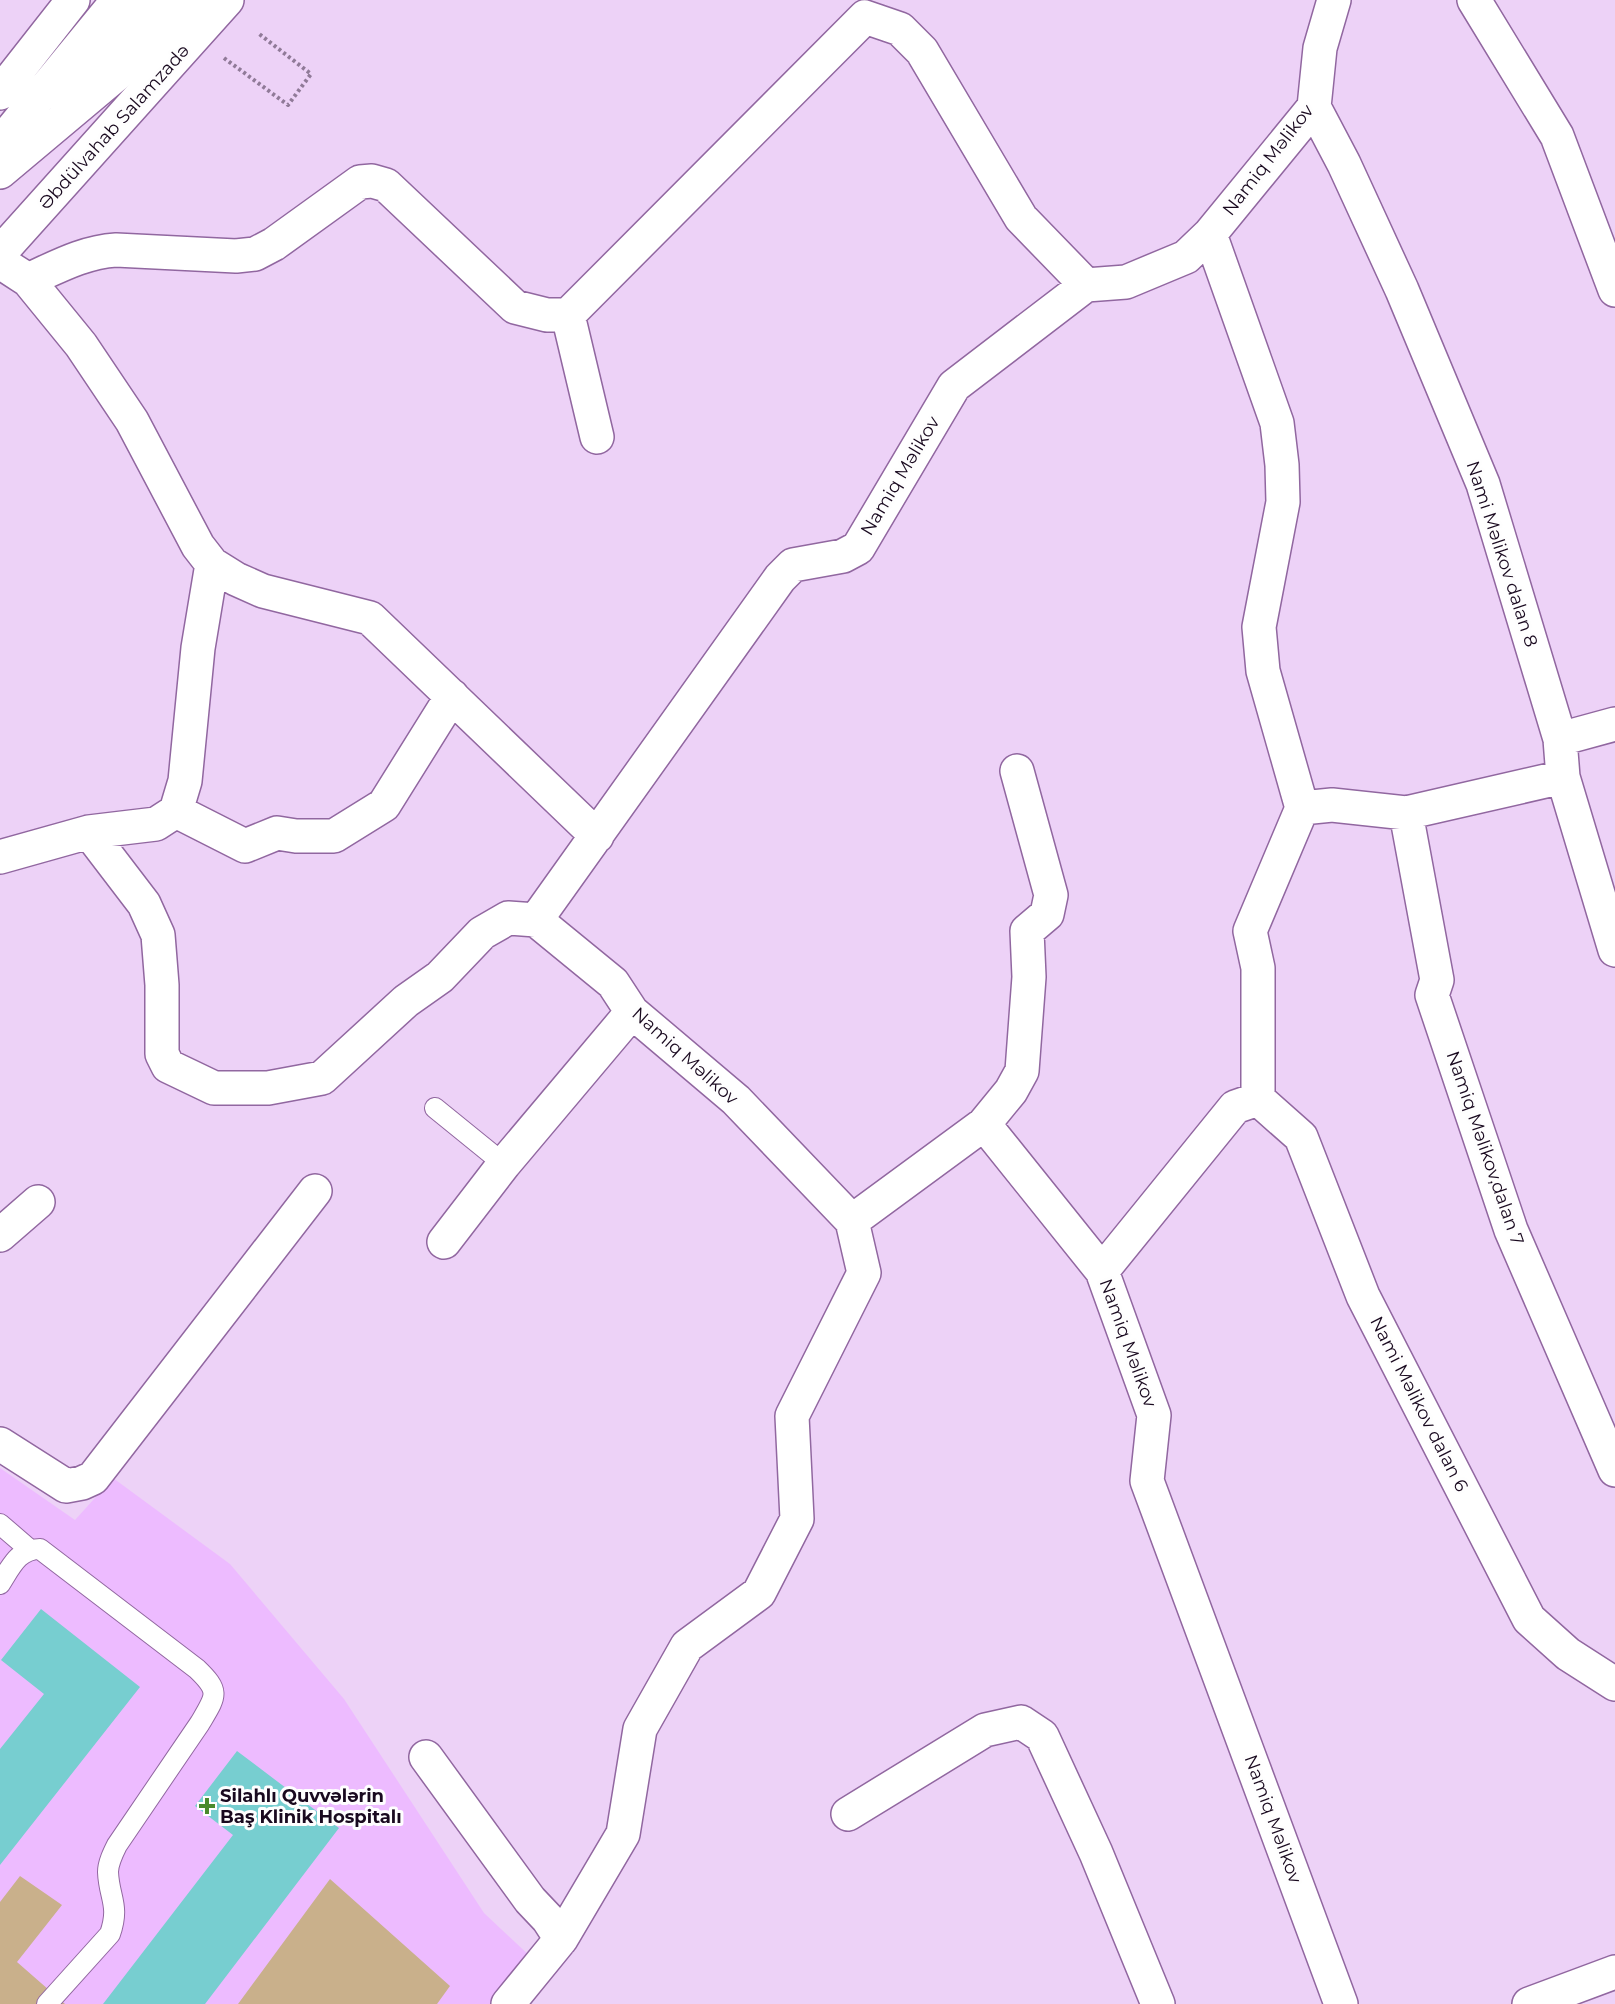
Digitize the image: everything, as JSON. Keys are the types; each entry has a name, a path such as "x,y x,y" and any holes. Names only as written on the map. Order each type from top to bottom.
{"street":[{"path":"0,93 73,0"},
{"path":"0,144 118,0"},
{"path":"0,170 151,0"},
{"path":"0,252 136,58 171,0"},
{"path":"0,170 206,0"},
{"name":"Əbdülvahab Salamzadə","path":"0,252 227,0"},
{"name":"Namiq Məlikov","path":"852,1221 736,1100 632,1012 613,983 536,920 780,578 793,565 843,556 858,548 954,386 1086,285 1126,282 1186,257 1210,234 1314,108 1320,48 1334,0"},
{"path":"1474,0 1557,136 1615,290"},
{"path":"28,280 80,256 98,251 236,256 255,254 274,244 360,182 372,181 386,185 515,307 547,315 568,315 872,9 900,29 921,51 1021,218 1086,285"},
{"name":"Nami Məlikov dalan 8","path":"1314,108 1344,164 1402,290 1483,484 1560,739 1563,777 1615,950"},
{"path":"1102,1271 1234,1107 1258,1099 1258,968 1250,931 1302,808 1263,671 1259,627 1283,502 1282,465 1277,423 1210,234"},
{"path":"0,262 28,280 81,345 132,422 198,546 212,564 236,579 263,591 370,618 597,836"},
{"path":"568,315 597,437"},
{"path":"0,857 89,831 156,824 176,811 185,781 198,648 212,564"},
{"path":"176,811 245,846 277,833 296,836 334,836 384,804 452,696"},
{"path":"1560,739 1615,724"},
{"path":"508,2004 561,1939 623,1834 640,1729 687,1646 759,1593 797,1519 792,1416 864,1273 852,1221 984,1124 1011,1091 1022,1071 1029,977 1027,931 1047,914 1051,895 1017,771"},
{"path":"1302,808 1332,804 1406,813 1563,777"},
{"name":"Namiq Məlikov,dalan 7","path":"1406,813 1437,980 1432,995 1511,1230 1615,1470"},
{"path":"89,831 144,904 158,934 162,985 162,1054 168,1066 214,1088 268,1088 322,1078 406,1001 440,977 482,933 508,918 536,920"},
{"path":"444,1242 504,1164 632,1012"},
{"name":"Nami Məlikov dalan 6","path":"1258,1099 1301,1137 1363,1296 1529,1619 1568,1654 1615,1684"},
{"name":"Namiq Məlikov","path":"984,1124 1102,1271 1154,1415 1147,1481 1341,2004"},
{"path":"0,1444 66,1486 93,1478 315,1191"},
{"path":"0,1234 38,1202"},
{"path":"848,1814 985,1730 1021,1722 1042,1736 1096,1853 1158,2004"},
{"path":"426,1756 530,1900 548,1918 561,1939"},
{"path":"1529,2004 1615,1972"}],"lane":[{"path":"435,1108 504,1164"},
{"path":"0,1524 29,1549"},
{"path":"0,1584 17,1559 29,1549 40,1549 197,1669 211,1682 214,1692 212,1704 117,1845 111,1858 108,1871 116,1908 115,1921 110,1934 47,2004"}],"path":[{"path":"195,36 288,105 311,74 258,33"}],"shaded area":[{"name":"Silahlı Quvvələrin Baş Klinik Hospitalı","path":"0,1468 75,1520 113,1478 230,1564 344,1699 484,1913 549,1974 514,2004 0,2004"},
{"path":"20,1876 62,1905 17,1962 65,2004 0,2004 0,1902"},
{"path":"330,1879 450,1986 437,2004 238,2004"}],"building":[{"path":"41,1609 140,1687 0,1865 0,1749 44,1694 1,1660"},
{"path":"237,1751 339,1828 205,2004 103,2004 233,1835 195,1806"}],"place":[{"name":"Silahlı Quvvələrin Baş Klinik Hospitalı","path":"207,1806"}]}
